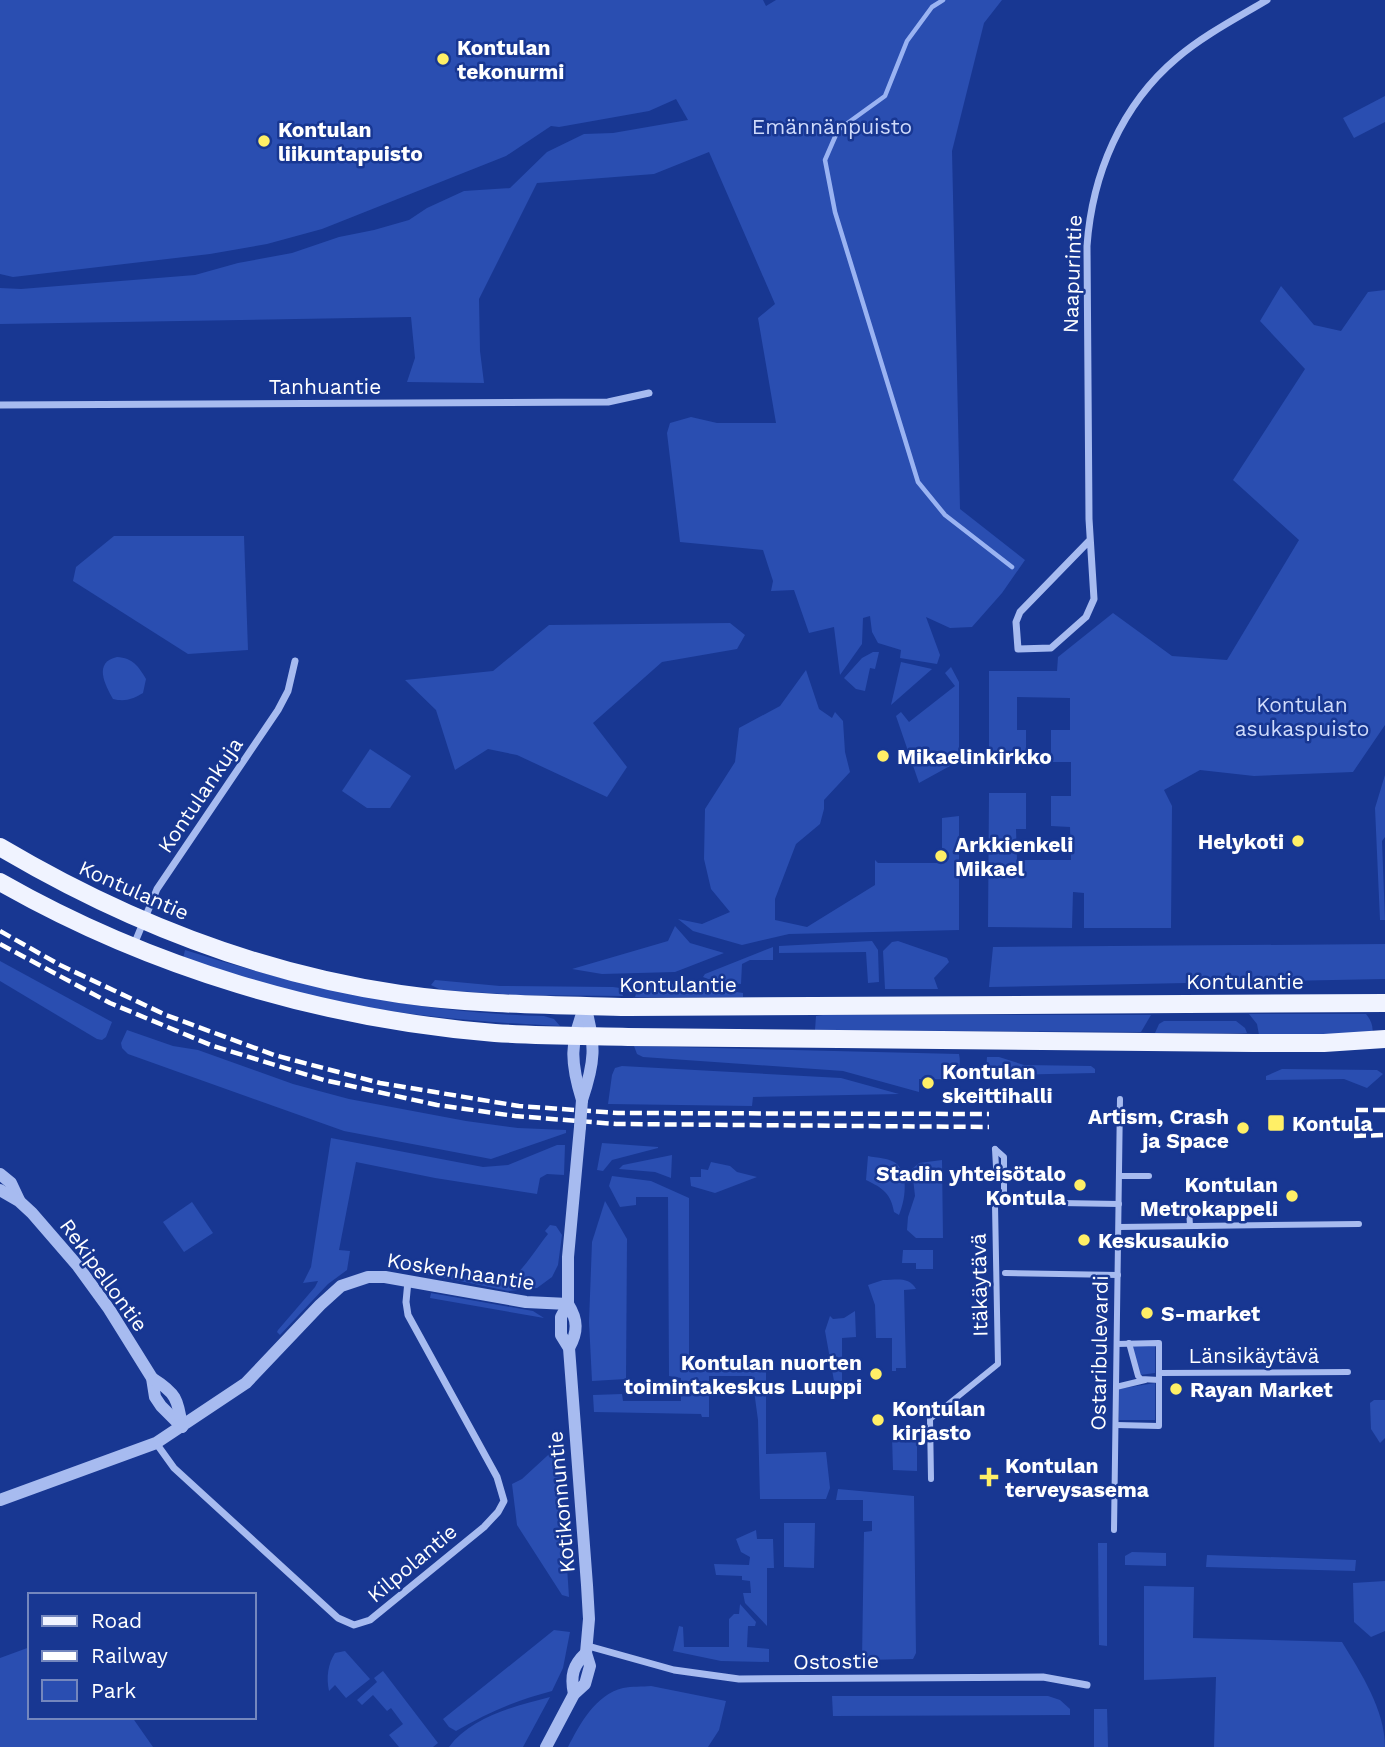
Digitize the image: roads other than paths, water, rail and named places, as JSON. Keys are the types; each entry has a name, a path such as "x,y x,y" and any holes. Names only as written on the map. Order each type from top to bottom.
{"main road":[{"name":"Kontulantie","path":"0,847 92,898 143,922 254,961 400,994 532,1006 1385,1003"},
{"path":"0,882 132,948 252,988 354,1013 494,1033 1277,1043 1385,1039"}],"street":[{"name":"Naapurintie","path":"1090,540 1020,612 1016,622 1018,649 1051,648 1086,617 1094,599 1090,540 1087,246 1094,195 1101,171 1119,130 1142,95 1169,65 1226,24 1267,0"},
{"name":"Tanhuantie","path":"0,405 608,402 649,393"},
{"name":"Kontulankuja","path":"132,948 157,889 278,710 288,691 295,661"},
{"name":"Kotikonnuntie","path":"582,1100 573,1070 573,1036 585,1006"},
{"name":"Kotikonnuntie","path":"546,1747 574,1694 571,1680 576,1662 587,1649 586,1564 569,1348 561,1335 561,1317 568,1304 568,1257 582,1100 592,1071 594,1036 585,1006"},
{"name":"Ostaribulevardi","path":"1114,1531 1119,1176 1124,1121 1121,1099"},
{"path":"996,1167 995,1149 1004,1157 1004,1202 1119,1204"},
{"name":"Rekipellontie","path":"0,1174 11,1183 19,1200 77,1265 109,1309 152,1378 169,1388 178,1402 182,1427"},
{"path":"1119,1176 1149,1176"},
{"name":"Rekipellontie","path":"0,1190 19,1200"},
{"name":"Itäkäytävä","path":"931,1479 930,1419 998,1363 995,1324 995,1205"},
{"path":"1189,1208 1190,1226"},
{"path":"1118,1227 1359,1224"},
{"path":"1005,1273 1118,1275"},
{"name":"Koskenhaantie","path":"0,1500 156,1443 182,1427 246,1382 341,1286 368,1277 408,1280 526,1302 568,1304"},
{"name":"Kilpolantie","path":"156,1443 179,1472 338,1618 354,1625 370,1620 484,1527 504,1501 497,1477 408,1315 408,1280"},
{"path":"1129,1343 1138,1376 1147,1380"},
{"path":"1116,1425 1161,1427 1160,1343 1117,1344"},
{"name":"Länsikäytävä","path":"1116,1387 1159,1376 1348,1372"},
{"name":"Ostostie","path":"587,1649 674,1670 739,1679 1043,1677 1087,1685"}],"waterway":[{"path":"943,0 932,7 907,41 885,96 838,130 825,160 835,212 918,482 945,515 1012,567"}],"railway":[{"path":"0,931 60,965 166,1015 274,1055 380,1083 519,1106 618,1113 989,1114"},
{"path":"0,944 110,1003 213,1046 324,1080 437,1105 515,1116 616,1124 989,1127"},
{"path":"1356,1110 1385,1110"},
{"path":"1354,1136 1385,1135"}],"place":[{"name":"Kontulan tekonurmi","path":"443,59"},
{"name":"Kontulan liikuntapuisto","path":"264,141"},
{"name":"Mikaelinkirkko","path":"883,756"},
{"name":"Helykoti","path":"1298,841"},
{"name":"Arkkienkeli Mikael","path":"941,856"},
{"name":"Kontulan skeittihalli","path":"928,1083"},
{"name":"Kontula","path":"1276,1123"},
{"name":"Artism, Crash ja Space","path":"1243,1128"},
{"name":"Stadin yhteisötalo Kontula","path":"1080,1185"},
{"name":"Kontulan Metrokappeli","path":"1292,1196"},
{"name":"Keskusaukio","path":"1084,1240"},
{"name":"S-market","path":"1147,1313"},
{"name":"Kontulan nuorten toimintakeskus Luuppi","path":"876,1374"},
{"name":"Rayan Market","path":"1176,1389"},
{"name":"Kontulan kirjasto","path":"878,1420"},
{"name":"Kontulan terveysasema","path":"989,1477"}],"park label":[{"name":"Emännänpuisto","path":"832,126"},
{"name":"Kontulan asukaspuisto","path":"1302,716"}]}
